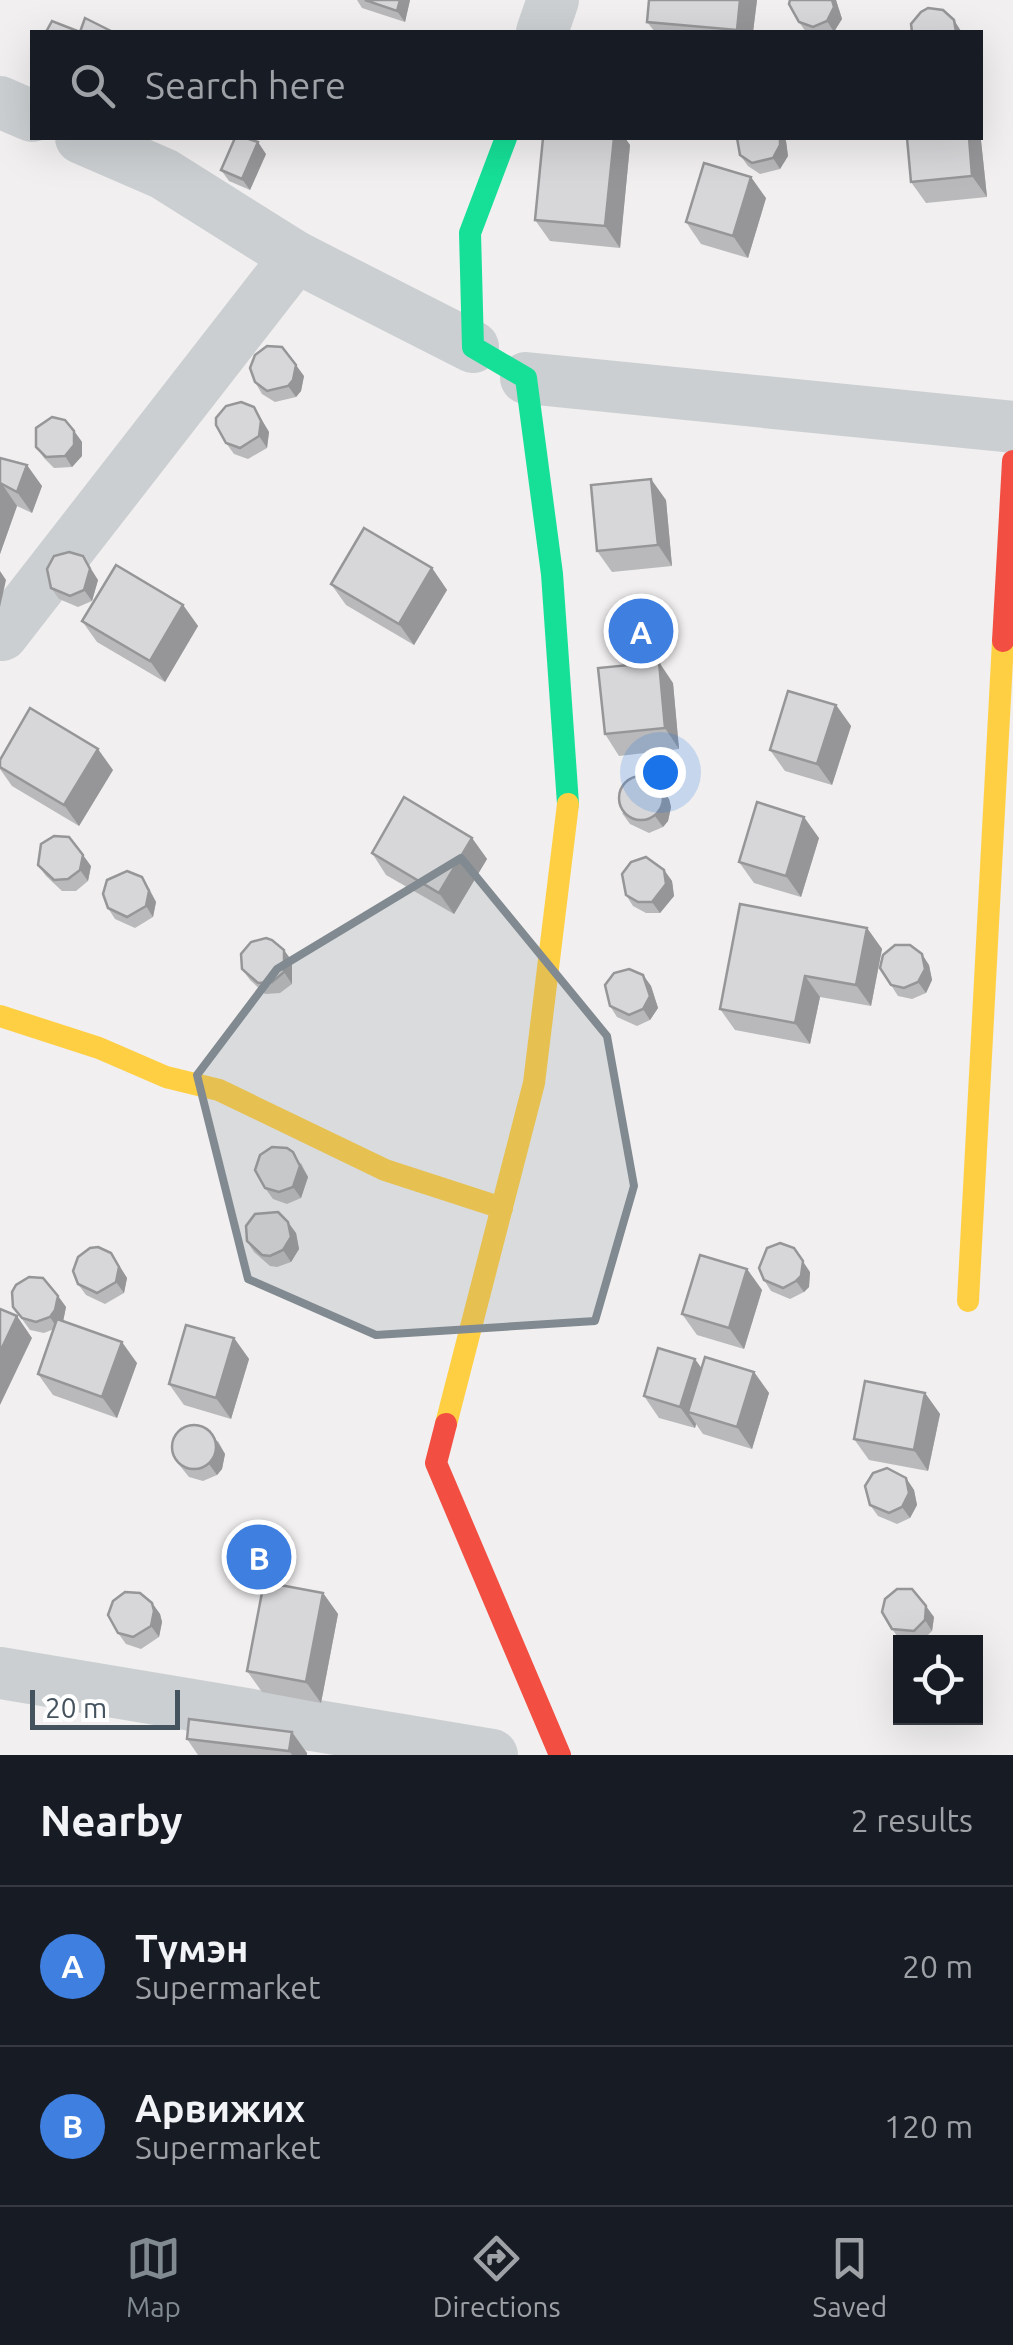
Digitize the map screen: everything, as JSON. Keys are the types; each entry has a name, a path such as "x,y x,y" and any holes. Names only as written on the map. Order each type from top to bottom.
{"street":[{"path":"543,30 553,0"},
{"path":"0,102 30,115"},
{"path":"86,140 164,174 296,256 526,378 1013,427"},
{"path":"473,347 470,233 505,140"},
{"path":"2,635 296,256"},
{"path":"526,378 552,574 569,817 534,1083 436,1463 560,1755"},
{"path":"968,1301 1013,461"},
{"path":"0,1016 100,1048 166,1076 219,1090 385,1170 502,1208"},
{"path":"0,1673 361,1744 492,1755"}],"highlighted area":[{"path":"461,858 607,1036 634,1186 595,1321 376,1335 248,1279 197,1075 277,969"}],"building":[{"path":"365,0 400,0 397,11"},
{"path":"649,0 740,0 737,30 647,22"},
{"path":"790,0 832,0 834,7 827,21 813,27 799,22"},
{"path":"928,8 943,10 954,20 956,30 912,30 911,24"},
{"path":"85,18 109,30 81,30"},
{"path":"52,21 75,30 47,30"},
{"path":"234,140 258,142 242,179 221,170"},
{"path":"543,140 614,140 605,226 535,220"},
{"path":"737,140 780,140 773,158 752,163 740,155"},
{"path":"907,140 969,140 972,176 911,182"},
{"path":"704,163 751,177 733,236 686,222"},
{"path":"267,346 282,347 296,365 288,386 267,391 255,382 250,368 255,355"},
{"path":"241,402 254,407 261,421 259,436 240,448 226,443 216,418 226,406"},
{"path":"52,417 65,420 74,431 74,445 65,456 46,457 36,447 36,428"},
{"path":"0,458 27,465 17,492 2,484 0,490"},
{"path":"651,479 658,545 597,551 591,485"},
{"path":"364,528 432,568 399,624 331,584"},
{"path":"69,552 83,556 90,569 84,590 70,596 51,588 47,569 54,556"},
{"path":"116,565 183,605 150,661 82,621"},
{"path":"659,662 665,728 605,734 598,668"},
{"path":"788,691 836,705 817,764 770,750"},
{"path":"30,708 98,749 64,805 0,767 0,760"},
{"path":"641,776 657,782 663,798 657,814 641,820 625,814 619,798 625,782"},
{"path":"404,797 472,838 439,893 372,853"},
{"path":"757,802 804,817 786,876 739,862"},
{"path":"54,836 69,837 83,855 80,870 68,879 54,880 38,865 41,844"},
{"path":"646,857 664,870 666,884 652,902 638,902 626,895 622,874 631,862"},
{"path":"127,871 142,877 149,891 146,906 127,917 108,908 103,894 107,880"},
{"path":"740,904 867,928 856,985 805,976 795,1023 720,1009"},
{"path":"266,938 284,950 284,972 272,982 258,983 242,969 241,954 251,942"},
{"path":"895,945 910,945 922,954 925,969 918,982 904,988 891,985 880,968 883,955"},
{"path":"629,969 643,975 650,996 643,1009 629,1015 610,1006 605,985 614,973"},
{"path":"272,1147 293,1152 300,1166 293,1187 279,1192 265,1188 255,1170 260,1155"},
{"path":"278,1212 288,1222 291,1237 283,1250 262,1255 247,1241 246,1226 255,1214"},
{"path":"780,1243 794,1248 803,1261 801,1276 783,1288 764,1280 759,1268 767,1248"},
{"path":"98,1247 111,1253 119,1267 116,1282 97,1293 78,1284 73,1271 78,1257"},
{"path":"700,1255 747,1269 729,1328 682,1314"},
{"path":"29,1277 43,1278 58,1296 50,1317 36,1322 22,1318 13,1307 12,1292"},
{"path":"0,1309 17,1316 0,1352"},
{"path":"57,1319 122,1342 102,1397 38,1374"},
{"path":"186,1325 234,1338 216,1398 169,1384"},
{"path":"658,1348 695,1359 680,1407 644,1396"},
{"path":"705,1357 754,1372 737,1427 688,1412"},
{"path":"865,1381 925,1393 914,1450 854,1439"},
{"path":"194,1425 210,1431 216,1447 210,1463 194,1469 178,1463 172,1447 178,1431"},
{"path":"887,1468 906,1478 909,1493 902,1507 889,1513 870,1505 865,1486 873,1473"},
{"path":"264,1582 323,1593 306,1682 247,1671"},
{"path":"897,1589 912,1589 926,1606 925,1620 914,1631 892,1629 882,1612 885,1599"},
{"path":"125,1592 140,1593 152,1603 154,1611 151,1626 133,1637 118,1633 108,1615 113,1601"},
{"path":"189,1719 292,1732 289,1751 187,1739"}],"traffic: fast":[{"path":"505,140 470,233 473,347 526,378 552,574 568,804"}],"traffic: slow":[{"path":"968,1301 1003,641"},
{"path":"446,1424 534,1083 568,804"},
{"path":"0,1016 99,1048 166,1077 219,1090 385,1170 502,1208"}],"traffic: jam":[{"path":"1003,641 1013,461"},
{"path":"446,1424 436,1463 560,1755"}],"place":[{"name":"Түмэн","path":"641,631"},
{"name":"Арвижих","path":"259,1557"}]}
